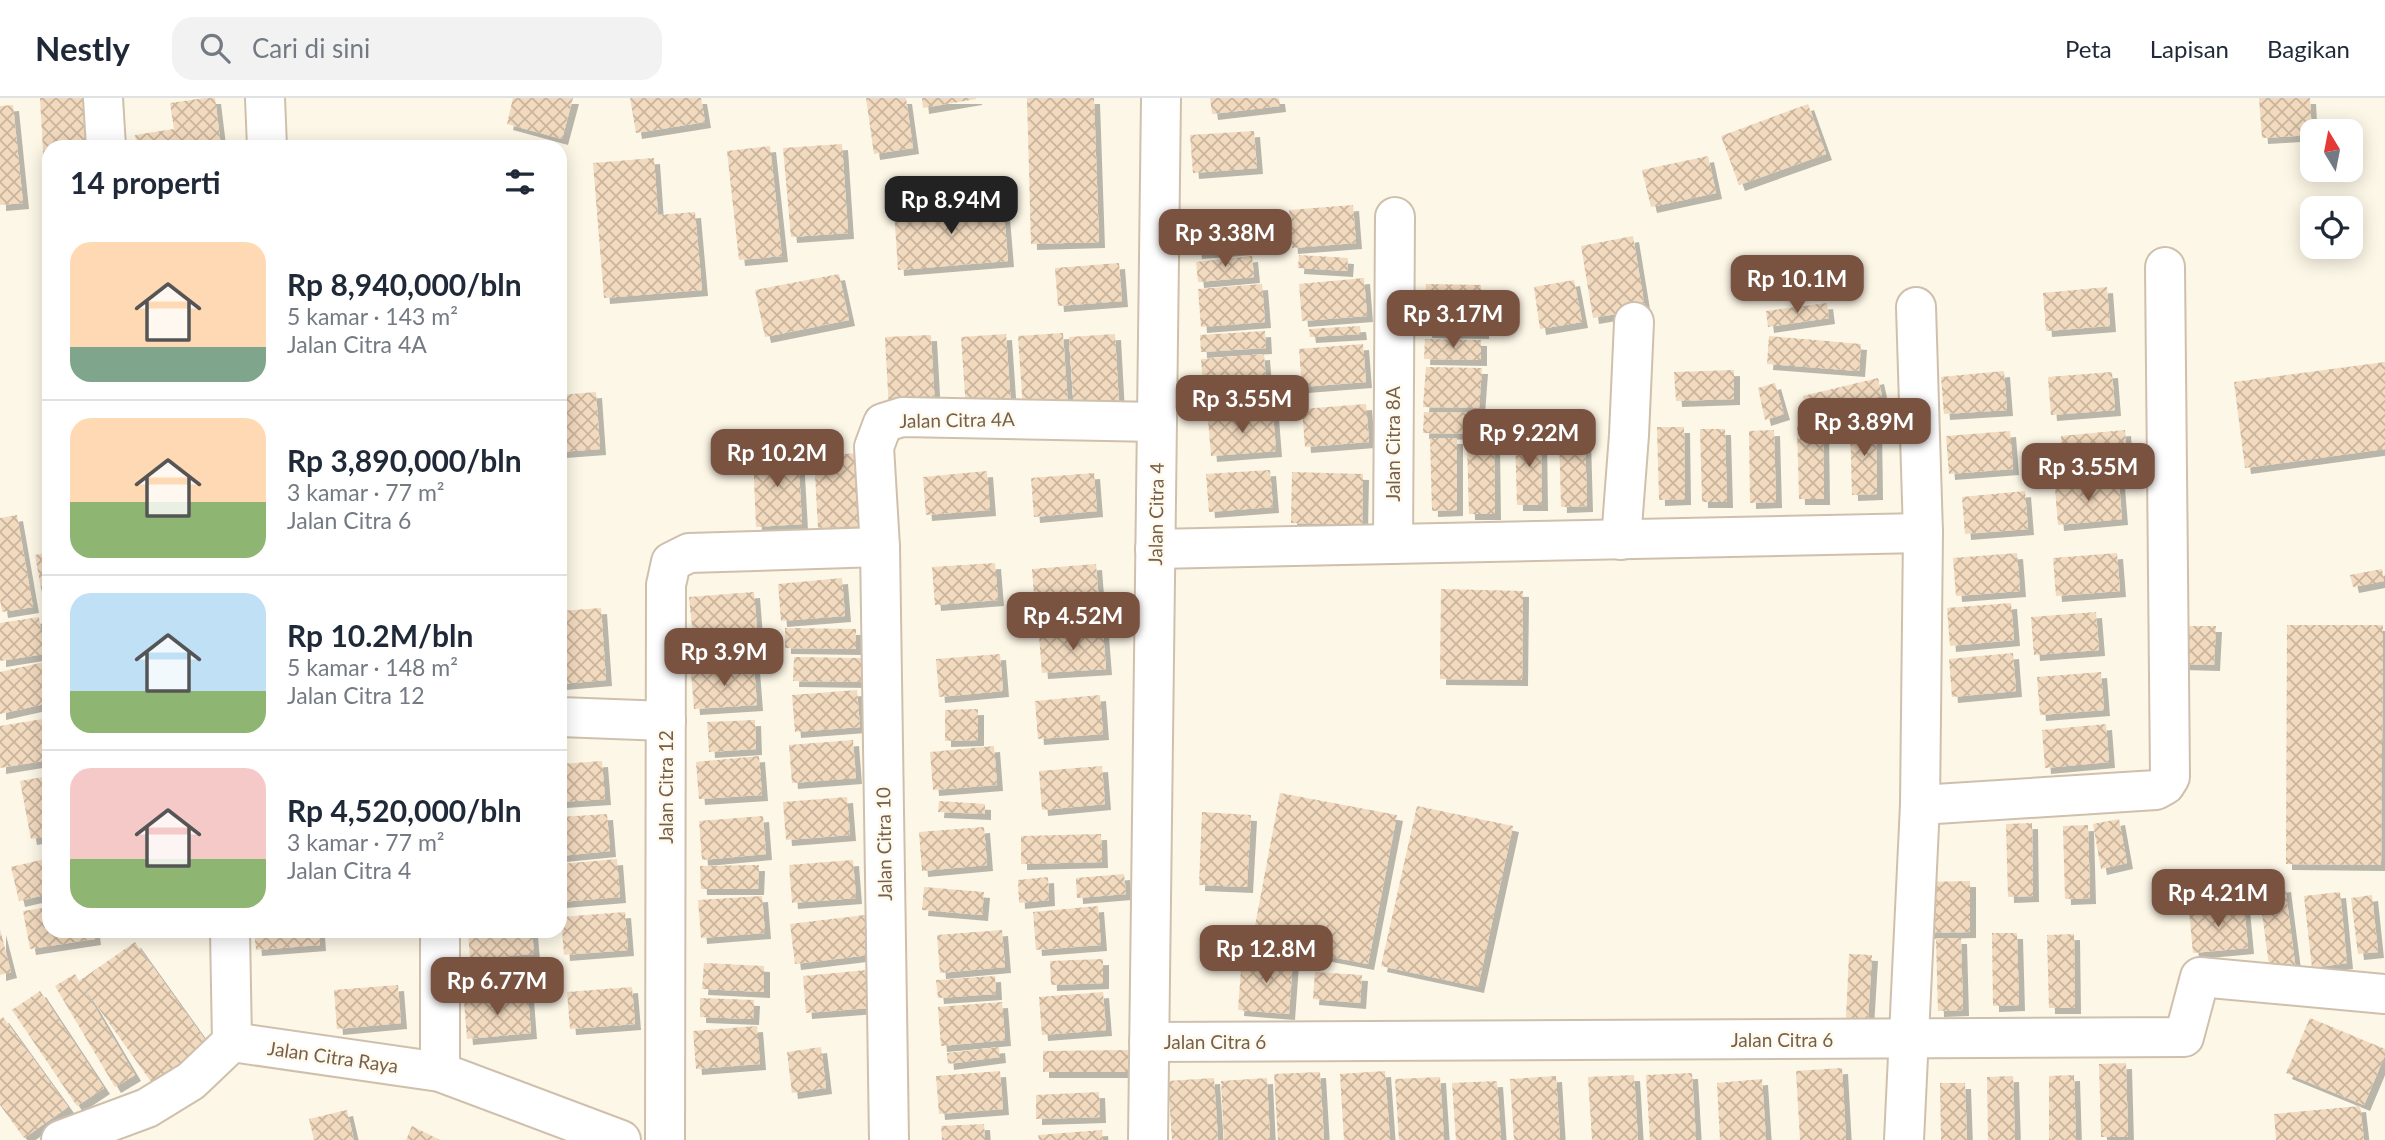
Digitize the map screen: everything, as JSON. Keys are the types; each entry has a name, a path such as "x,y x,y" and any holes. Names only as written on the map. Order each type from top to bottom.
{"street":[{"path":"103,98 106,140"},
{"path":"265,98 267,140"},
{"name":"Jalan Citra 4","path":"1148,1140 1161,98"},
{"name":"Jalan Citra 8A","path":"1392,544 1395,217"},
{"path":"1920,805 2155,790 2165,785 2169,776 2165,267"},
{"path":"1904,1140 1920,805 1923,533 1916,307"},
{"path":"1621,540 1629,435 1633,322"},
{"name":"Jalan Citra 4A","path":"880,547 874,447 883,423 902,417 1157,422"},
{"path":"1155,549 1923,533"},
{"name":"Jalan Citra 12","path":"665,1140 666,585 671,562 689,553 880,547"},
{"name":"Jalan Citra 10","path":"880,547 889,1140"},
{"path":"567,717 666,721"},
{"path":"61,1140 147,1108 191,1081 232,1042 230,938"},
{"path":"440,938 440,1072"},
{"name":"Jalan Citra 6","path":"1149,1042 2184,1037 2200,976 2385,994"},
{"name":"Jalan Citra Raya","path":"232,1042 440,1072 621,1140"}],"building":[{"path":"40,98 90,98 93,140 42,140"},
{"path":"215,98 220,140 136,140 135,135 174,129 170,103"},
{"path":"513,98 573,98 562,139 507,124"},
{"path":"630,98 701,98 705,122 636,133"},
{"path":"866,98 906,98 913,148 874,154"},
{"path":"922,98 976,98 976,99 923,108"},
{"path":"1027,98 1094,98 1099,242 1031,244"},
{"path":"1210,98 1279,98 1280,106 1212,114"},
{"path":"2259,98 2310,98 2311,119 2300,119 2300,136 2262,138"},
{"path":"1808,104 1826,154 1739,185 1721,136"},
{"path":"13,105 23,203 0,205 0,106"},
{"path":"1254,131 1257,168 1193,173 1190,135"},
{"path":"842,144 848,233 791,237 783,148"},
{"path":"770,146 782,256 739,260 727,151"},
{"path":"1708,156 1716,193 1651,207 1642,170"},
{"path":"654,158 658,215 695,212 702,290 604,298 593,163"},
{"path":"1003,201 1008,261 898,270 894,210"},
{"path":"1353,205 1356,243 1292,248 1289,210"},
{"path":"1256,210 1259,248 1196,253 1193,215"},
{"path":"1633,236 1645,309 1593,318 1581,246"},
{"path":"1299,255 1348,258 1347,271 1298,268"},
{"path":"1252,256 1254,277 1198,282 1196,262"},
{"path":"1119,263 1122,301 1058,306 1055,268"},
{"path":"839,274 849,320 765,337 755,290"},
{"path":"1364,278 1367,316 1302,321 1299,284"},
{"path":"1574,280 1582,322 1540,329 1534,287"},
{"path":"1262,284 1265,322 1201,327 1198,289"},
{"path":"1426,284 1481,285 1481,305 1425,304"},
{"path":"2107,287 2110,326 2046,331 2043,293"},
{"path":"1827,303 1829,318 1768,327 1766,311"},
{"path":"1427,312 1483,313 1483,333 1426,332"},
{"path":"1360,326 1361,334 1310,337 1309,329"},
{"path":"1265,331 1266,348 1201,352 1200,335"},
{"path":"1063,333 1068,406 1023,409 1018,336"},
{"path":"1006,334 1011,406 966,409 961,337"},
{"path":"1115,334 1119,406 1074,410 1069,337"},
{"path":"931,335 935,408 889,410 885,337"},
{"path":"1769,336 1861,344 1859,371 1767,364"},
{"path":"1425,339 1481,340 1481,360 1424,359"},
{"path":"1363,344 1366,382 1302,387 1299,349"},
{"path":"1264,354 1267,392 1204,397 1201,359"},
{"path":"2385,362 2385,449 2245,468 2234,382"},
{"path":"1426,367 1482,368 1479,408 1423,407"},
{"path":"1734,370 1734,399 1676,401 1674,372"},
{"path":"2004,371 2007,410 1944,414 1941,377"},
{"path":"2112,372 2115,410 2051,415 2048,377"},
{"path":"1878,378 1882,396 1807,414 1803,396"},
{"path":"1775,383 1784,414 1765,420 1758,388"},
{"path":"596,392 600,449 567,451 567,394"},
{"path":"1366,404 1369,442 1305,447 1302,409"},
{"path":"1424,412 1480,413 1479,434 1423,433"},
{"path":"1273,413 1276,451 1211,456 1208,419"},
{"path":"1850,422 1876,422 1877,494 1852,495"},
{"path":"1657,427 1684,427 1685,499 1659,500"},
{"path":"1797,427 1823,427 1824,499 1799,499"},
{"path":"1700,429 1725,429 1727,502 1702,502"},
{"path":"1774,430 1776,502 1750,503 1749,431"},
{"path":"2125,430 2128,468 2064,473 2061,436"},
{"path":"2010,431 2013,469 1949,474 1946,436"},
{"path":"1515,433 1541,433 1542,505 1517,505"},
{"path":"1585,434 1587,506 1561,507 1559,435"},
{"path":"1430,438 1457,438 1457,510 1432,511"},
{"path":"1467,441 1494,441 1495,514 1469,514"},
{"path":"798,452 802,524 756,527 753,454"},
{"path":"859,453 863,526 818,528 814,456"},
{"path":"1270,470 1273,507 1209,512 1206,474"},
{"path":"987,471 990,510 926,515 923,477"},
{"path":"1292,472 1363,474 1362,525 1291,523"},
{"path":"1094,473 1097,511 1034,517 1031,478"},
{"path":"2119,482 2122,519 2058,525 2055,488"},
{"path":"2025,491 2028,529 1965,534 1962,497"},
{"path":"17,515 33,607 2,612 0,518"},
{"path":"2017,553 2020,591 1956,596 1953,558"},
{"path":"2117,553 2120,591 2056,596 2053,558"},
{"path":"42,554 42,594 35,555"},
{"path":"995,563 998,600 935,605 932,567"},
{"path":"1096,564 1099,602 1035,607 1032,569"},
{"path":"2382,569 2384,581 2353,587 2350,575"},
{"path":"842,578 845,616 781,621 778,584"},
{"path":"1441,589 1523,591 1522,680 1440,679"},
{"path":"754,592 757,630 693,636 689,597"},
{"path":"2011,603 2014,640 1950,646 1947,608"},
{"path":"601,608 606,680 567,683 567,610"},
{"path":"2096,612 2099,650 2034,655 2031,617"},
{"path":"39,617 42,654 0,661 0,623"},
{"path":"2287,625 2383,625 2381,865 2286,864"},
{"path":"2178,626 2216,626 2214,665 2177,664"},
{"path":"785,628 856,629 856,649 785,648"},
{"path":"1103,631 1106,669 1042,673 1039,636"},
{"path":"753,639 754,659 688,660 688,640"},
{"path":"2013,653 2016,691 1952,697 1949,659"},
{"path":"1000,654 1003,691 939,697 936,659"},
{"path":"794,657 861,658 862,682 793,681"},
{"path":"42,663 42,705 0,714 0,672"},
{"path":"754,666 757,705 694,709 691,672"},
{"path":"2101,672 2104,710 2040,715 2037,677"},
{"path":"857,690 860,727 795,732 792,695"},
{"path":"1100,695 1103,734 1038,739 1035,701"},
{"path":"978,709 978,740 945,741 945,710"},
{"path":"42,719 42,761 0,768 0,726"},
{"path":"755,720 756,749 709,752 707,722"},
{"path":"2106,724 2109,762 2045,768 2042,730"},
{"path":"853,740 856,778 792,783 789,745"},
{"path":"994,746 997,785 933,790 930,752"},
{"path":"759,756 762,795 699,799 696,762"},
{"path":"602,761 605,799 567,802 567,764"},
{"path":"1102,766 1105,804 1042,810 1039,771"},
{"path":"42,777 42,837 31,839 20,781"},
{"path":"1280,793 1397,815 1368,964 1252,942"},
{"path":"847,797 850,835 786,840 783,802"},
{"path":"939,801 985,804 985,814 938,812"},
{"path":"1417,806 1513,826 1478,987 1381,966"},
{"path":"1202,812 1251,815 1247,887 1199,885"},
{"path":"607,814 610,851 567,855 567,817"},
{"path":"763,816 766,854 702,860 699,821"},
{"path":"2119,819 2127,863 2101,869 2093,824"},
{"path":"2032,823 2033,896 2008,897 2006,824"},
{"path":"2088,825 2090,898 2065,899 2063,826"},
{"path":"984,827 987,865 922,871 919,832"},
{"path":"1101,834 1102,862 1021,864 1021,836"},
{"path":"617,859 620,897 567,901 567,863"},
{"path":"42,860 42,896 19,901 11,867"},
{"path":"853,860 856,898 792,903 789,865"},
{"path":"759,865 758,889 701,889 700,866"},
{"path":"1124,874 1126,894 1077,898 1076,878"},
{"path":"1048,877 1049,900 1019,903 1018,880"},
{"path":"1970,881 1970,932 1925,933 1924,882"},
{"path":"2285,886 2296,971 2270,973 2259,890"},
{"path":"924,887 984,892 982,915 922,910"},
{"path":"2340,892 2347,963 2312,968 2304,896"},
{"path":"2372,895 2378,952 2358,954 2351,898"},
{"path":"762,896 765,933 701,938 698,900"},
{"path":"2244,905 2248,948 2193,953 2189,910"},
{"path":"1098,906 1101,945 1036,950 1033,912"},
{"path":"42,908 42,938 95,939 30,949 23,911"},
{"path":"625,912 628,950 564,955 563,938 567,938 567,917"},
{"path":"865,915 869,955 795,964 790,924"},
{"path":"0,929 11,972 0,975"},
{"path":"1002,930 1005,967 940,973 937,935"},
{"path":"1992,933 2017,933 2019,1005 1993,1006"},
{"path":"2074,934 2075,1008 2049,1008 2047,935"},
{"path":"255,938 320,938 320,945 256,950"},
{"path":"468,938 533,938 534,954 470,959"},
{"path":"1936,938 1961,938 1963,1010 1938,1011"},
{"path":"135,942 208,1044 152,1083 82,985 135,1075 115,1087 55,986 75,974 79,981"},
{"path":"1849,954 1872,955 1868,1021 1846,1019"},
{"path":"1242,956 1293,959 1289,1014 1238,1010"},
{"path":"1103,959 1103,983 1051,985 1050,961"},
{"path":"704,963 764,966 764,992 702,989"},
{"path":"867,970 870,1008 806,1013 803,976"},
{"path":"1315,972 1362,975 1360,1003 1313,999"},
{"path":"995,976 996,994 938,998 936,980"},
{"path":"398,985 401,1023 337,1029 334,990"},
{"path":"632,987 635,1024 570,1029 567,992"},
{"path":"40,991 104,1088 77,1106 12,1010"},
{"path":"1103,992 1106,1030 1042,1035 1039,997"},
{"path":"528,995 531,1033 467,1039 464,1000"},
{"path":"700,998 754,1000 753,1019 700,1017"},
{"path":"1002,1002 1005,1040 941,1046 938,1007"},
{"path":"3,1017 68,1107 24,1138 0,1105 0,1019"},
{"path":"2310,1018 2385,1049 2385,1055 2364,1105 2286,1073"},
{"path":"757,1026 760,1064 696,1069 693,1031"},
{"path":"821,1047 826,1088 792,1093 787,1052"},
{"path":"999,1047 1000,1057 948,1064 947,1053"},
{"path":"1130,1050 1131,1072 1043,1072 1043,1051"},
{"path":"2126,1063 2128,1137 2101,1137 2099,1064"},
{"path":"1842,1068 1846,1140 1800,1140 1796,1071"},
{"path":"1000,1071 1003,1109 939,1114 936,1076"},
{"path":"1385,1071 1390,1140 1344,1140 1340,1074"},
{"path":"1320,1072 1324,1140 1278,1140 1274,1074"},
{"path":"1692,1073 1696,1140 1650,1140 1646,1075"},
{"path":"1634,1075 1638,1140 1592,1140 1588,1077"},
{"path":"2074,1075 2076,1140 2049,1140 2049,1076"},
{"path":"1556,1076 1560,1140 1514,1140 1510,1079"},
{"path":"2013,1076 2015,1140 1988,1140 1987,1077"},
{"path":"1440,1077 1444,1140 1399,1140 1395,1079"},
{"path":"1214,1078 1218,1140 1172,1140 1168,1081"},
{"path":"1267,1078 1270,1140 1224,1140 1221,1081"},
{"path":"1762,1079 1766,1140 1720,1140 1717,1083"},
{"path":"1497,1081 1501,1140 1456,1140 1452,1083"},
{"path":"1940,1083 1965,1083 1967,1140 1941,1140"},
{"path":"1099,1092 1100,1117 1036,1119 1036,1095"},
{"path":"2360,1106 2364,1140 2276,1140 2274,1114"},
{"path":"347,1110 354,1140 314,1140 309,1119"},
{"path":"984,1124 985,1140 942,1140 941,1126"},
{"path":"412,1126 440,1140 406,1140"},
{"path":"1102,1130 1103,1140 1039,1140 1038,1135"}]}
